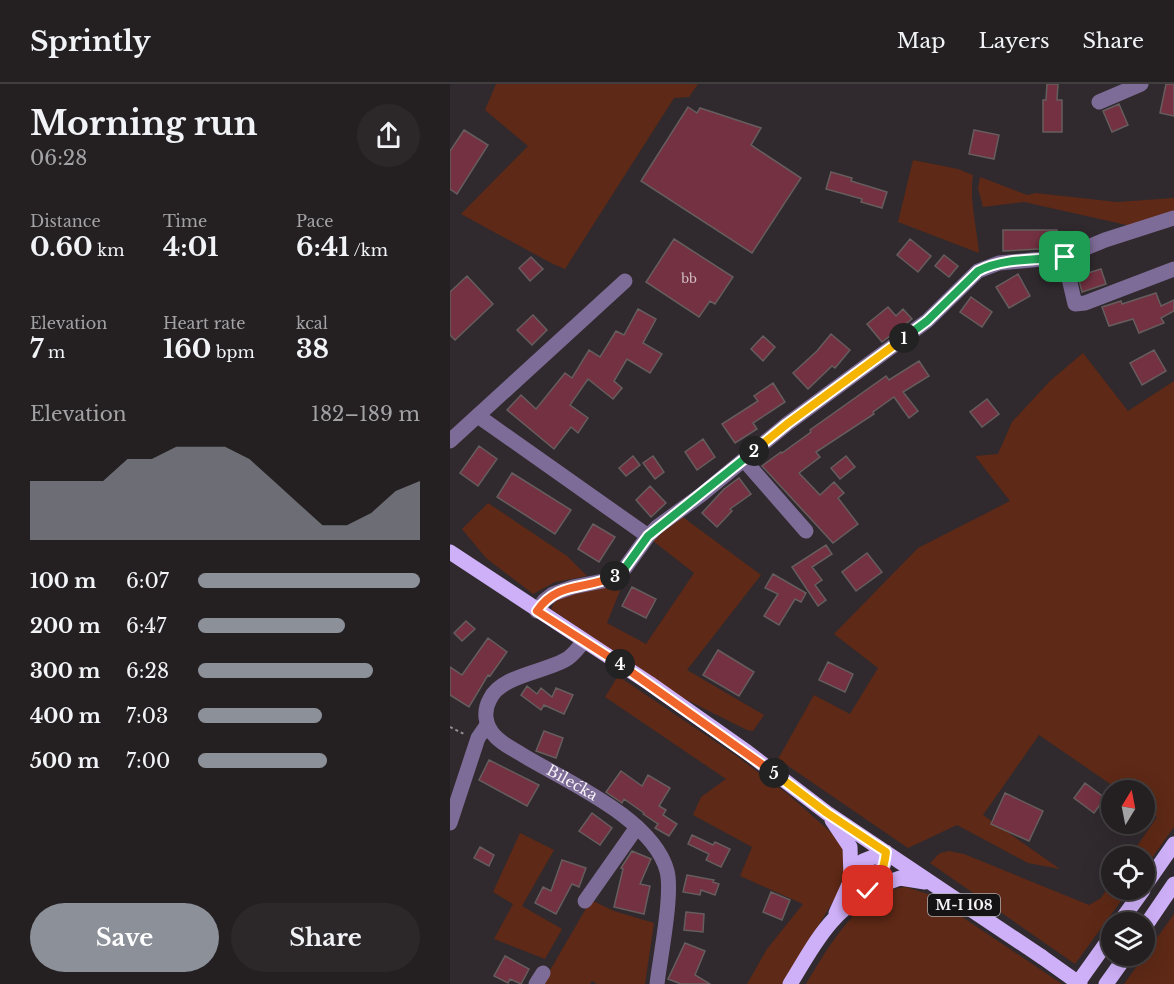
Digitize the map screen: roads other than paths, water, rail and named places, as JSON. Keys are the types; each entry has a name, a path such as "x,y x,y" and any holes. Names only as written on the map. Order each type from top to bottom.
{"main road":[{"name":"M-I 108","path":"450,552 649,683 827,813 1042,957 1078,984"},
{"path":"827,813 850,847 850,880"},
{"path":"1155,872 1174,844"},
{"path":"790,984 834,918 877,882 884,869 886,852 863,861 850,880 834,918"},
{"path":"868,891 900,878 934,884"},
{"path":"1155,912 1174,885"},
{"path":"1155,919 1174,894"},
{"path":"1078,984 1101,951"},
{"path":"1106,984 1119,966"}],"street":[{"path":"1100,102 1141,84"},
{"path":"537,611 544,600 553,594 573,586 603,581 622,572 648,536 787,424 927,321 978,271 999,263 1065,257 1105,240 1174,218"},
{"path":"1065,257 1075,304 1085,303 1174,269"},
{"path":"450,441 625,281"},
{"path":"478,416 648,536"},
{"path":"744,460 806,531"},
{"path":"450,823 478,738 487,725 488,701 495,691 513,680 551,668 567,659 584,641"},
{"name":"Bilećka","path":"487,725 500,741 594,796 651,839 668,872 665,922 657,984"},
{"path":"585,901 637,827"}]}
